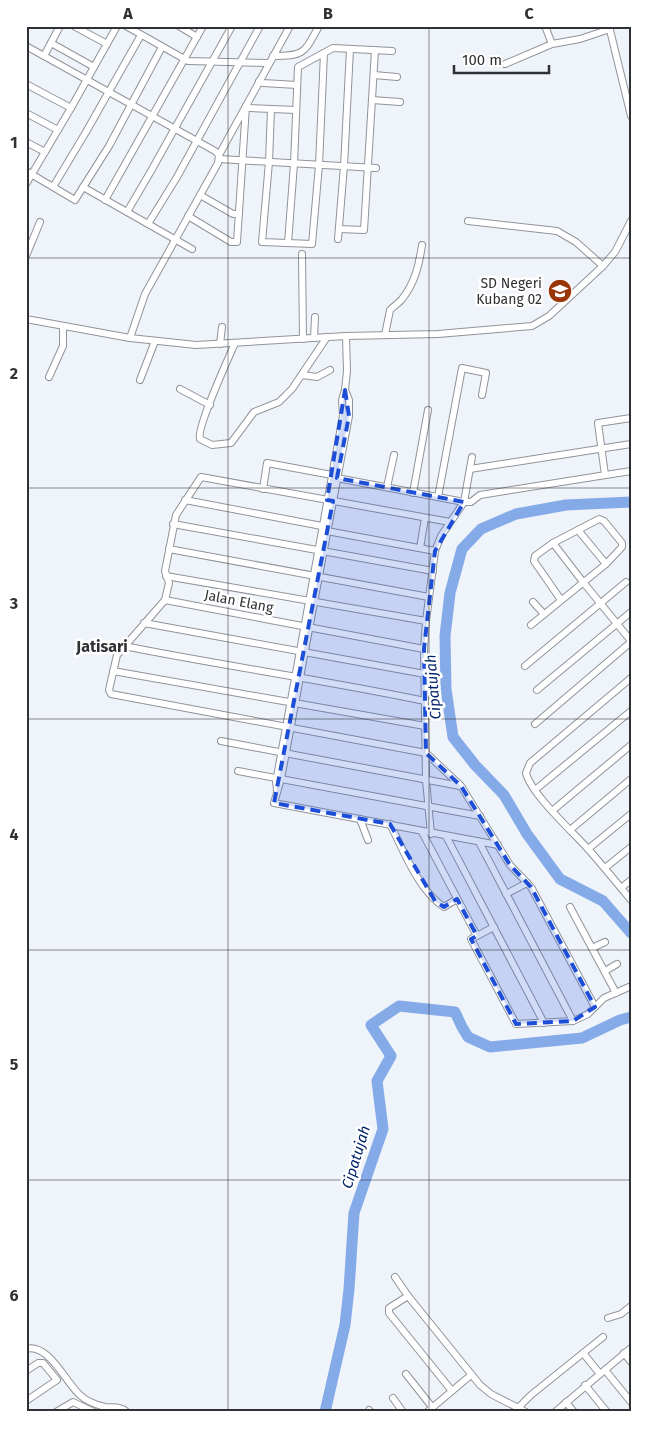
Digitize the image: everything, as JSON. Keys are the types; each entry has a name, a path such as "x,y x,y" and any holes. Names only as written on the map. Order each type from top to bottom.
{"street":[{"path":"44,56 60,26"},
{"path":"74,26 107,44"},
{"path":"26,184 29,172 45,152 116,26"},
{"path":"126,26 188,61 212,62 240,62 295,56 306,50 319,26"},
{"path":"178,26 198,37"},
{"path":"105,200 203,26"},
{"path":"127,212 232,26"},
{"path":"148,224 198,141 260,26"},
{"path":"130,338 145,294 218,163 219,157 290,26"},
{"path":"545,26 552,44"},
{"path":"505,64 552,44 580,39 609,28 631,116"},
{"path":"52,187 141,35"},
{"path":"51,43 94,67"},
{"path":"26,46 198,141 215,151 219,157 242,161 376,168"},
{"path":"29,172 75,200 109,146 162,47"},
{"path":"288,243 294,164 298,67 333,48 392,51"},
{"path":"338,239 350,49"},
{"path":"339,229 364,230 375,50"},
{"path":"270,109 269,162 262,242 312,244 319,165 324,53"},
{"path":"374,75 397,77"},
{"path":"259,81 263,83 297,85"},
{"path":"26,84 71,108"},
{"path":"372,100 400,102"},
{"path":"246,106 250,108 296,110"},
{"path":"188,216 231,242 237,242 246,106"},
{"path":"26,113 58,130"},
{"path":"26,142 45,152"},
{"path":"83,187 192,249"},
{"path":"200,195 234,214 239,214"},
{"path":"468,221 557,231 576,242 603,266"},
{"path":"26,319 130,338 196,345 346,336 438,334 532,326 549,316 603,266 615,252 631,221"},
{"path":"26,256 40,222"},
{"path":"386,335 390,310 400,301 413,282 419,265 422,245"},
{"path":"302,254 303,339"},
{"path":"314,338 316,317"},
{"path":"49,376 63,346 63,327"},
{"path":"220,344 222,327"},
{"path":"346,336 345,390 342,400 343,416 335,477 274,803 390,824 431,834 498,845"},
{"path":"236,343 204,418 199,438 209,445 229,444 254,412 279,402 292,389 327,337"},
{"path":"140,380 156,341"},
{"path":"438,497 462,368 486,373 482,395"},
{"path":"302,375 317,378 330,370"},
{"path":"180,389 210,405"},
{"path":"413,493 428,410"},
{"path":"605,475 598,423 631,418"},
{"path":"470,469 631,444"},
{"path":"387,487 394,455"},
{"path":"431,834 426,780 424,649 426,621 435,551 441,536 464,502 472,457"},
{"path":"262,489 267,463 464,502 471,502 480,496 631,471"},
{"path":"450,522 201,478 176,515 173,524 164,571 169,583 165,600 116,655 109,690 111,694 426,753 462,786 510,865 531,887 595,1007"},
{"path":"186,500 435,551"},
{"path":"420,548 425,518"},
{"path":"531,625 606,564 622,548 621,542 602,520 596,520 553,543 535,556 534,561 561,600"},
{"path":"173,524 433,571"},
{"path":"578,530 606,564"},
{"path":"536,724 631,641 553,543"},
{"path":"169,549 430,597"},
{"path":"166,576 426,621"},
{"path":"526,666 626,582"},
{"name":"Jalan Elang","path":"165,600 424,649"},
{"path":"533,602 544,614"},
{"path":"538,690 631,612"},
{"path":"144,623 425,674"},
{"path":"124,646 217,665 297,677 425,702"},
{"path":"112,670 425,726"},
{"path":"631,678 530,763 526,770 526,775 535,790 631,900"},
{"path":"535,790 631,711"},
{"path":"221,741 462,786"},
{"path":"552,810 631,745"},
{"path":"238,771 480,816"},
{"path":"570,830 631,779"},
{"path":"588,849 631,814"},
{"path":"360,819 368,840"},
{"path":"390,824 425,890 435,901 444,907 457,899"},
{"path":"422,832 477,936"},
{"path":"446,836 544,1023"},
{"path":"479,842 573,1021"},
{"path":"605,868 631,847"},
{"path":"621,888 631,880"},
{"path":"506,894 527,883"},
{"path":"570,907 616,993"},
{"path":"494,927 471,939 516,1024 573,1021 588,1014 604,998 629,987"},
{"path":"592,948 605,942"},
{"path":"604,971 617,964"},
{"path":"395,1277 471,1375 486,1390 526,1412"},
{"path":"408,1296 389,1308 389,1313 452,1391"},
{"path":"608,1318 621,1314 631,1306"},
{"path":"518,1408 531,1395 603,1337"},
{"path":"26,1349 36,1348 45,1353 82,1397 98,1405 119,1407 127,1412"},
{"path":"555,1412 631,1348"},
{"path":"583,1353 631,1402"},
{"path":"624,1354 631,1362"},
{"path":"26,1371 41,1363 58,1380 26,1401"},
{"path":"406,1374 429,1409 471,1375"},
{"path":"586,1385 606,1412"},
{"path":"393,1398 403,1412"},
{"path":"56,1412 73,1402 94,1412"},
{"path":"566,1402 574,1412"}],"highlighted area":[{"path":"345,390 349,416 337,478 464,502 435,551 424,649 426,753 461,786 510,865 531,887 595,1007 573,1021 516,1024 471,939 477,936 457,899 444,907 435,901 390,824 274,803 333,501 327,500"}],"waterway":[{"name":"Cipatujah","path":"631,502 566,505 516,514 481,529 462,549 450,593 445,636 446,689 453,737 475,765 504,795 527,834 560,879 603,901 631,933"},
{"name":"Cipatujah","path":"325,1412 345,1325 354,1213 383,1129 377,1081 391,1056 371,1025 399,1006 455,1012 468,1037 490,1047 582,1038 620,1020 631,1017"}],"place":[{"name":"SD Negeri Kubang 02","path":"560,291"}],"district":[{"name":"Jatisari","path":"102,646"}]}
